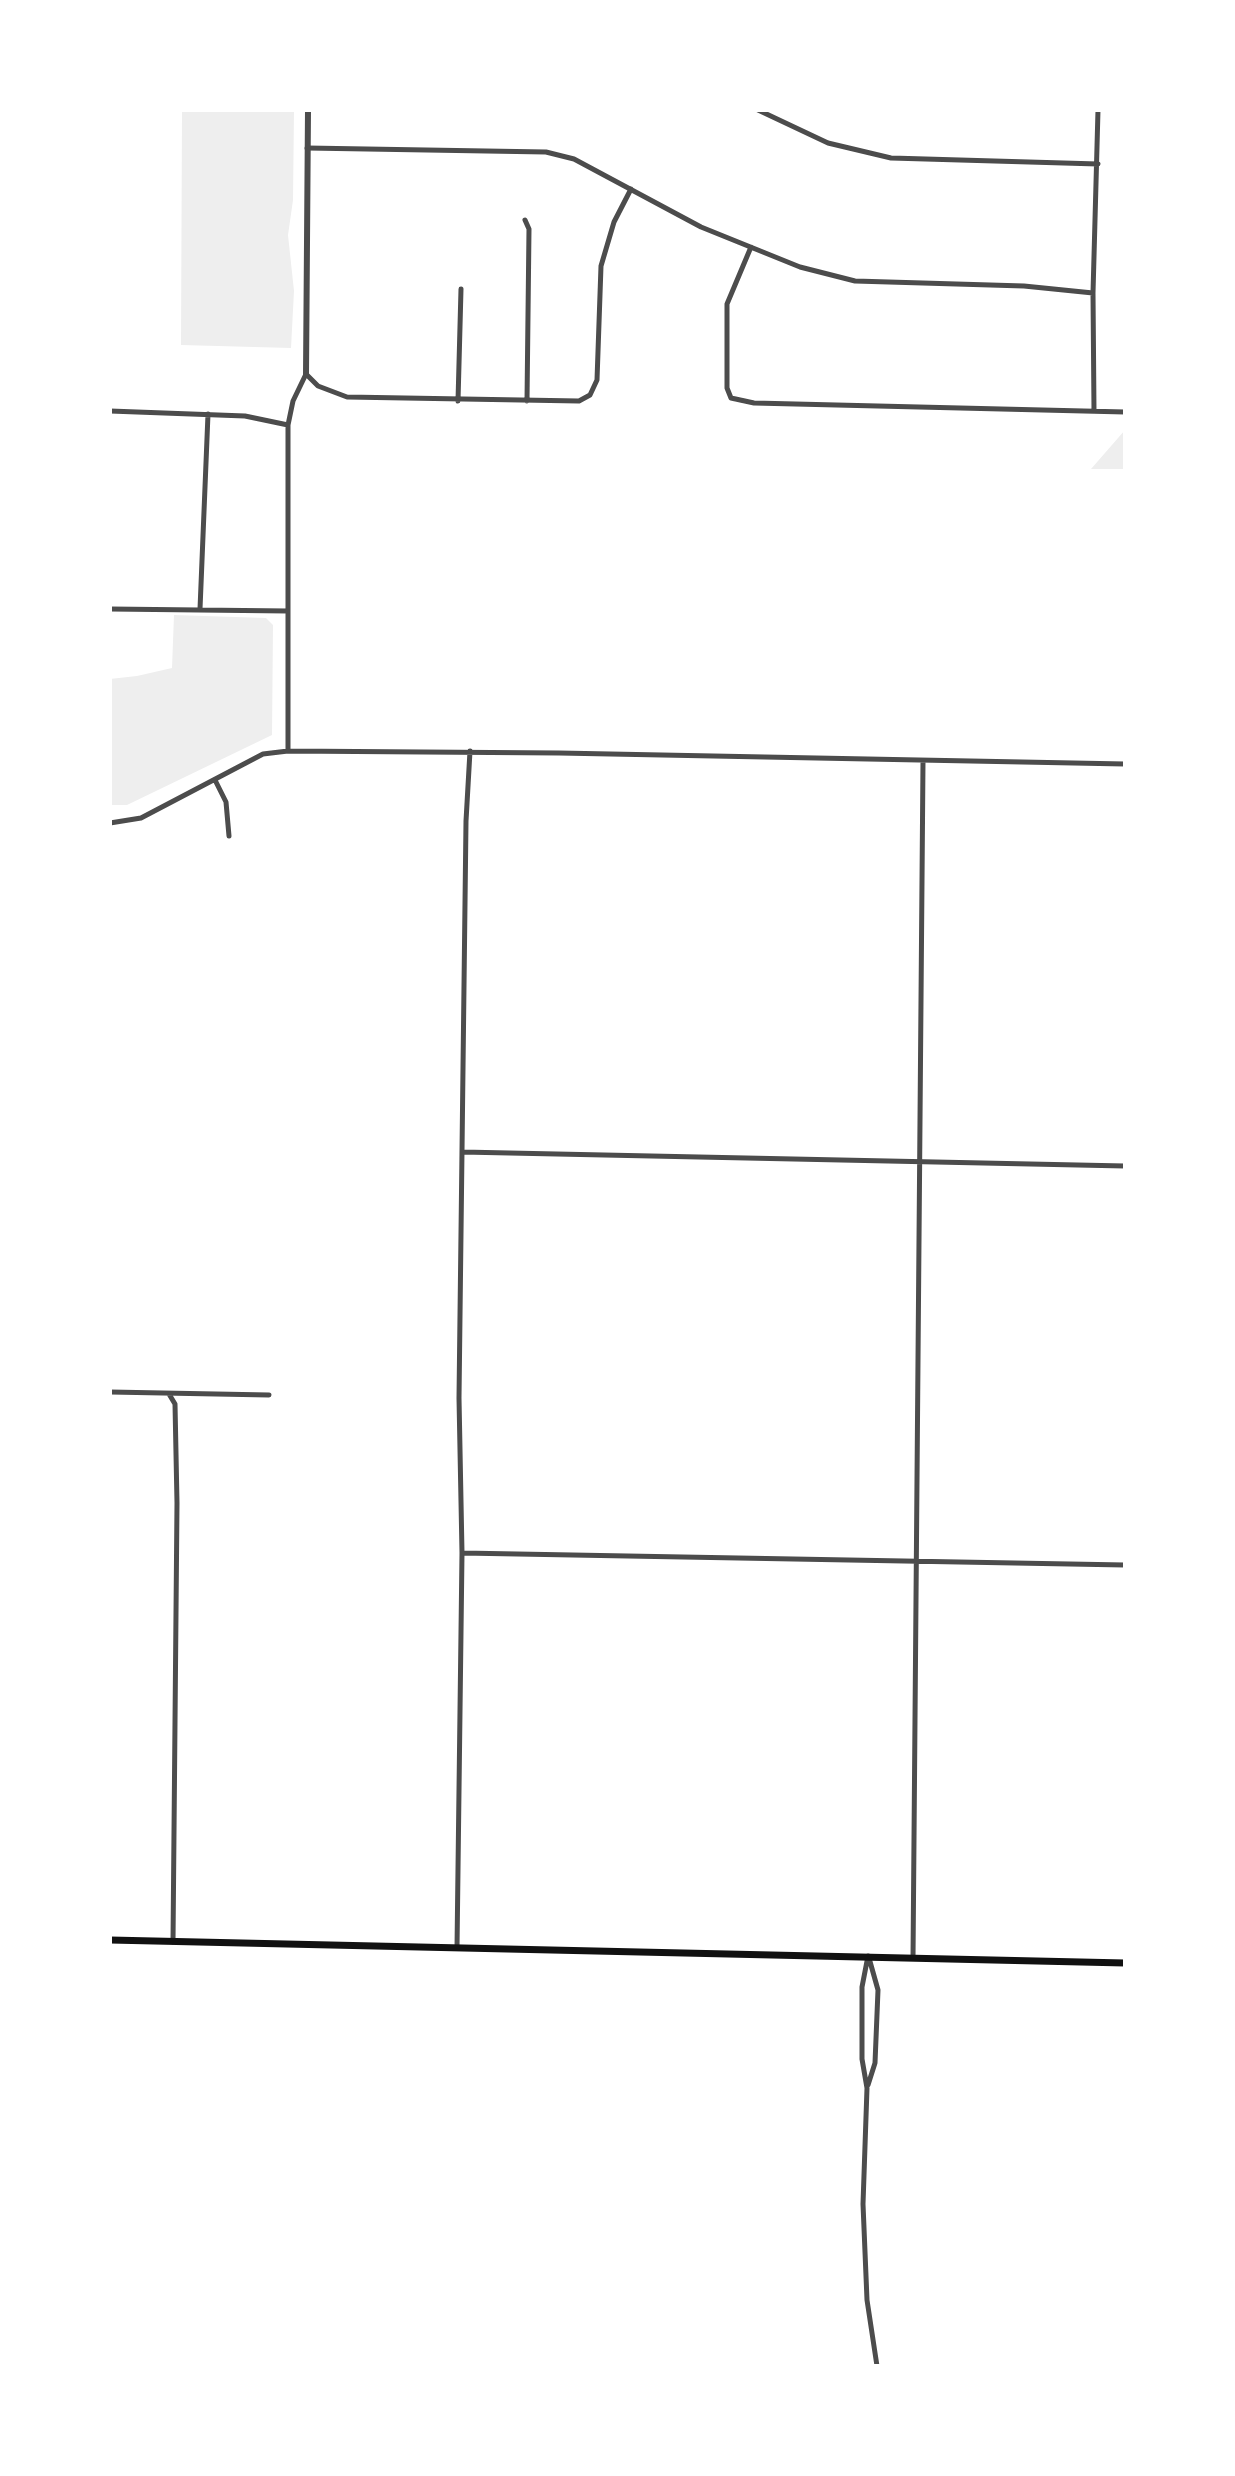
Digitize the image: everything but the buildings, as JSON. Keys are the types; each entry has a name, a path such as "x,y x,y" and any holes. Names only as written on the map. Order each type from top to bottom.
{"main road":[{"path":"110,1940 1125,1963"}],"street":[{"path":"288,751 288,425 293,401 306,373 308,110"},
{"path":"758,110 828,143 891,158 1098,164"},
{"path":"1094,411 1093,293 1098,110"},
{"path":"307,148 546,152 574,159 701,227 800,267 855,281 1024,286 1093,293"},
{"path":"306,373 318,386 347,397 579,401 590,395 597,380 601,266 614,222 631,189"},
{"path":"525,220 529,229 527,401"},
{"path":"751,247 727,304 727,388 731,398 754,403 1125,412"},
{"path":"458,401 461,289"},
{"path":"110,411 245,416 288,425"},
{"path":"200,609 208,414"},
{"path":"110,609 288,611"},
{"path":"110,823 141,818 263,754 288,751 470,751 1125,764"},
{"path":"457,1948 462,1553 459,1398 466,821 470,751"},
{"path":"913,1957 923,761"},
{"path":"215,780 226,802 229,836"},
{"path":"463,1152 1125,1166"},
{"path":"110,1392 269,1395"},
{"path":"169,1394 175,1404 177,1503 173,1942"},
{"path":"462,1553 1125,1565"},
{"path":"867,2088 875,2063 878,1990 868,1956"},
{"path":"868,1956 862,1999 862,2059 867,2088 863,2204 867,2300 877,2366"}],"shaded area":[{"path":"182,110 294,110 293,200 288,235 294,291 291,348 181,345"},
{"path":"1125,430 1125,469 1091,469"},
{"path":"174,615 266,618 273,625 272,735 127,805 110,805 110,679 172,668"}]}
